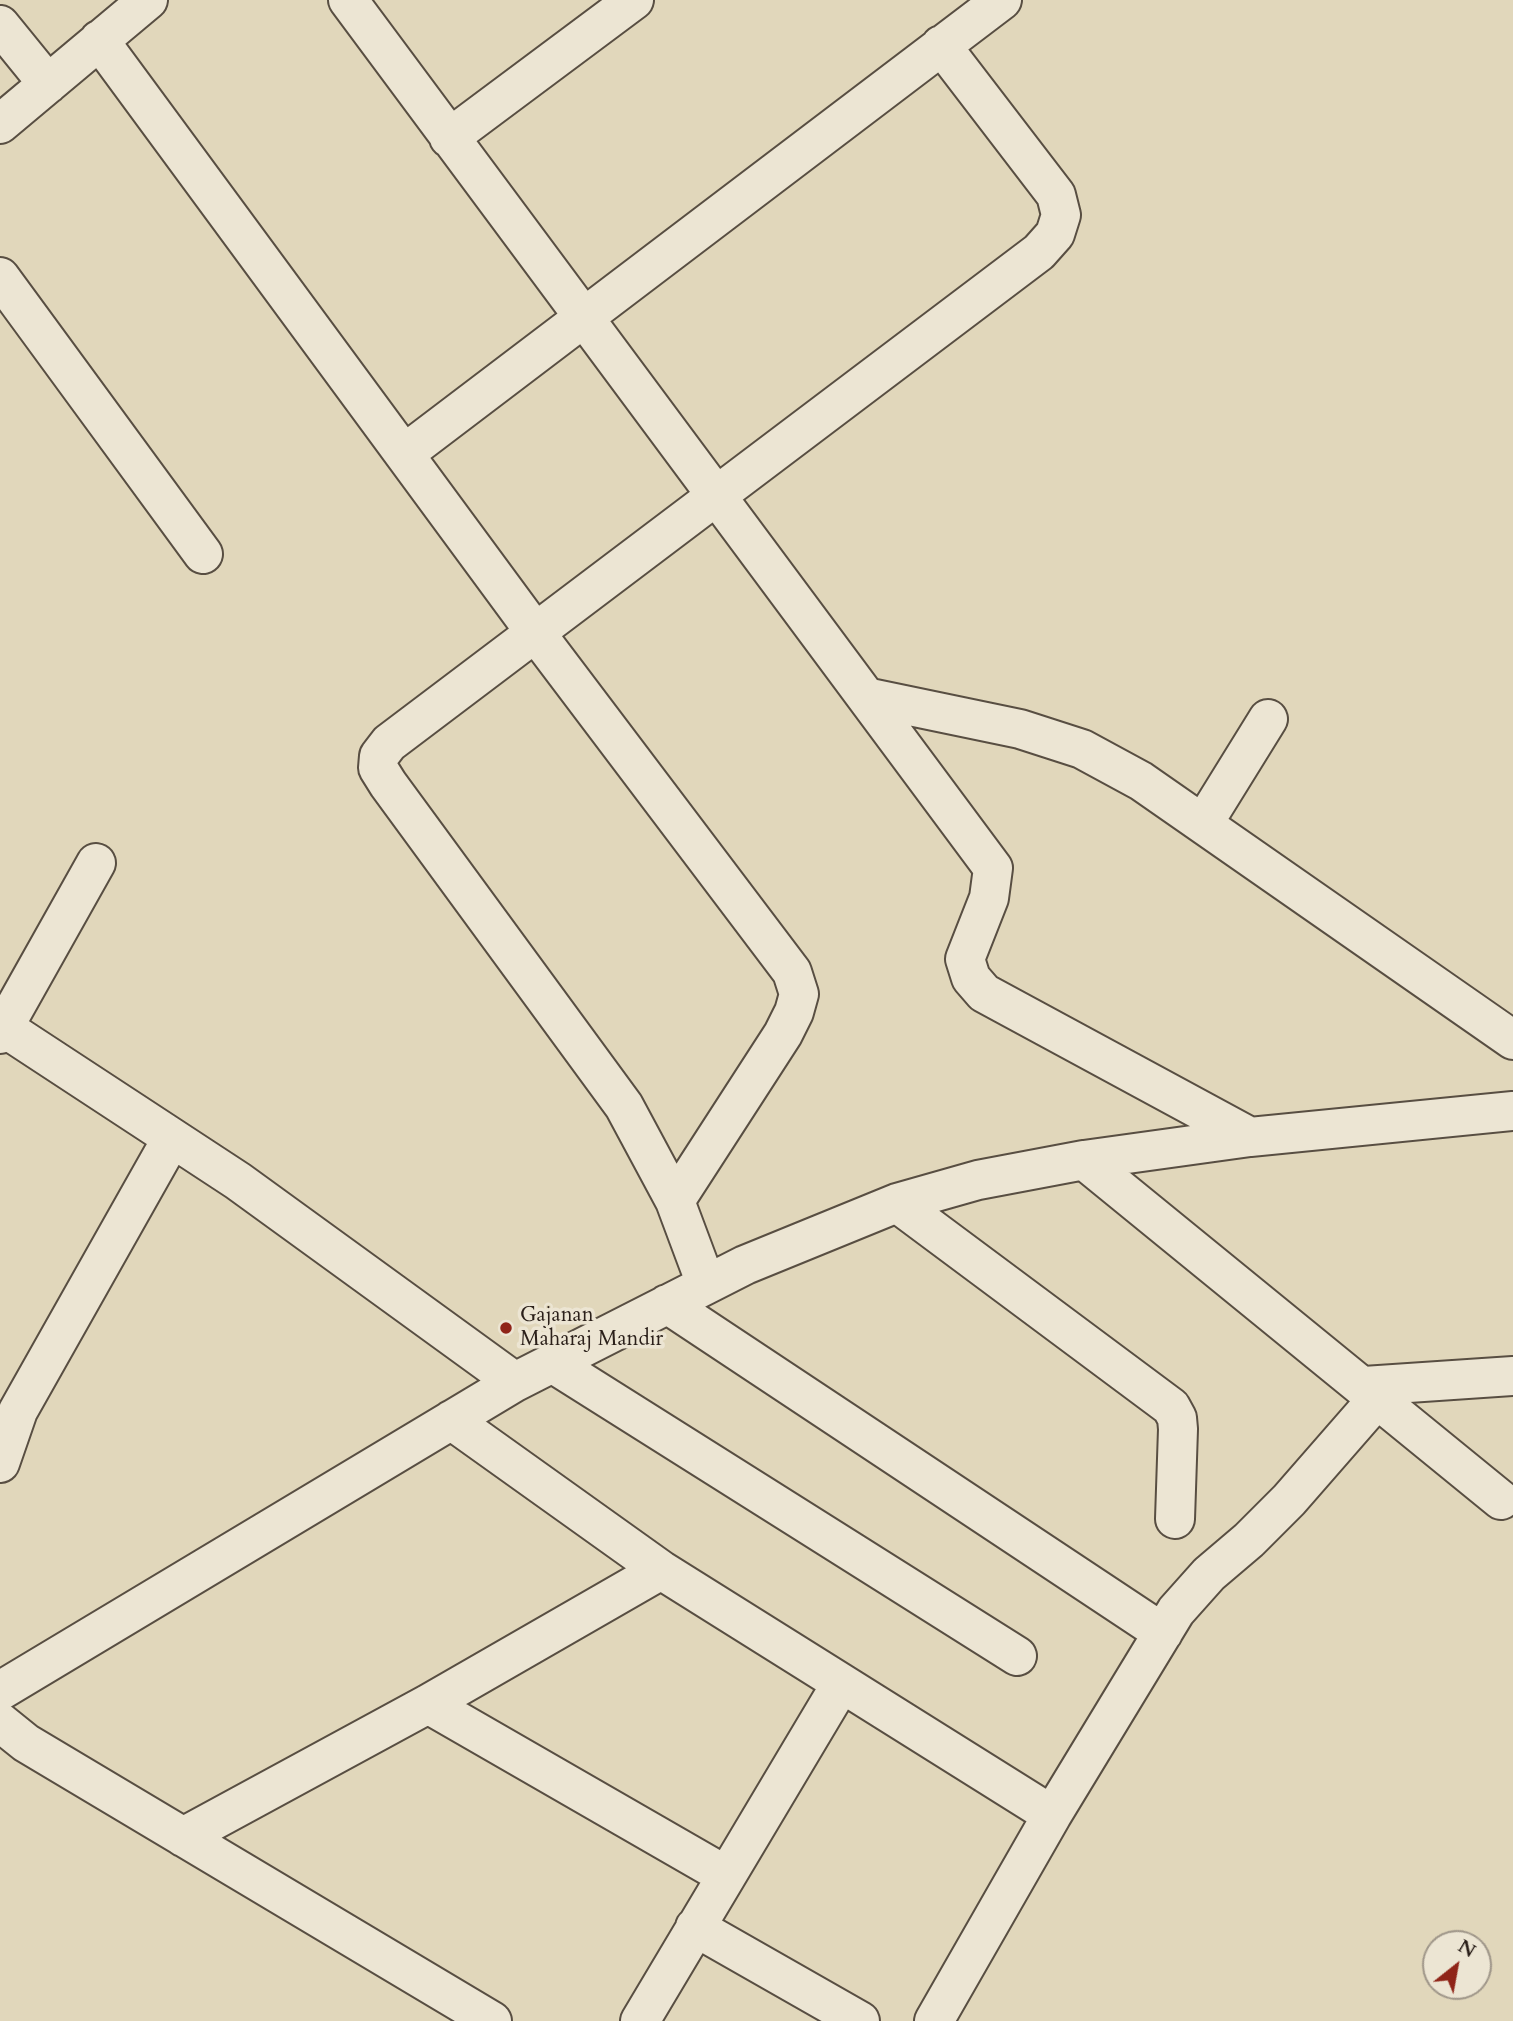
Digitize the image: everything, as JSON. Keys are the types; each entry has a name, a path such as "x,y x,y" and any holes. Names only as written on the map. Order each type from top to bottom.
{"street":[{"path":"0,124 148,0"},
{"path":"348,0 993,868 989,898 965,959 971,978 984,993 1250,1137"},
{"path":"449,138 634,0"},
{"path":"404,454 1002,0"},
{"path":"0,25 48,84"},
{"path":"99,40 536,632 792,972 799,994 783,1034 675,1202"},
{"path":"706,1284 675,1202 624,1106 388,784 378,768 379,756 389,743 1039,251 1055,234 1061,215 1056,195 942,45"},
{"path":"0,277 203,554"},
{"path":"866,697 1020,729 1082,749 1142,780 1513,1040"},
{"path":"1203,824 1268,719"},
{"path":"96,863 1,1029 238,1181 515,1382"},
{"path":"0,1690 515,1382 745,1265 897,1203 978,1180 1084,1160 1250,1137 1513,1111"},
{"path":"0,1463 18,1411 172,1138"},
{"path":"1084,1160 1501,1500"},
{"path":"897,1203 1171,1407 1177,1418 1178,1429 1175,1519"},
{"path":"667,1304 1163,1633"},
{"path":"552,1363 1017,1656"},
{"path":"934,2021 1052,1815 1177,1611 1209,1574 1249,1540 1289,1500 1371,1392 1513,1376"},
{"path":"452,1420 661,1570 1052,1815"},
{"path":"183,1837 428,1704 661,1570"},
{"path":"639,2021 841,1684"},
{"path":"428,1704 725,1875"},
{"path":"0,1723 26,1743 492,2021"},
{"path":"695,1927 860,2021"}],"place":[{"name":"Gajanan Maharaj Mandir","path":"506,1328"}]}
